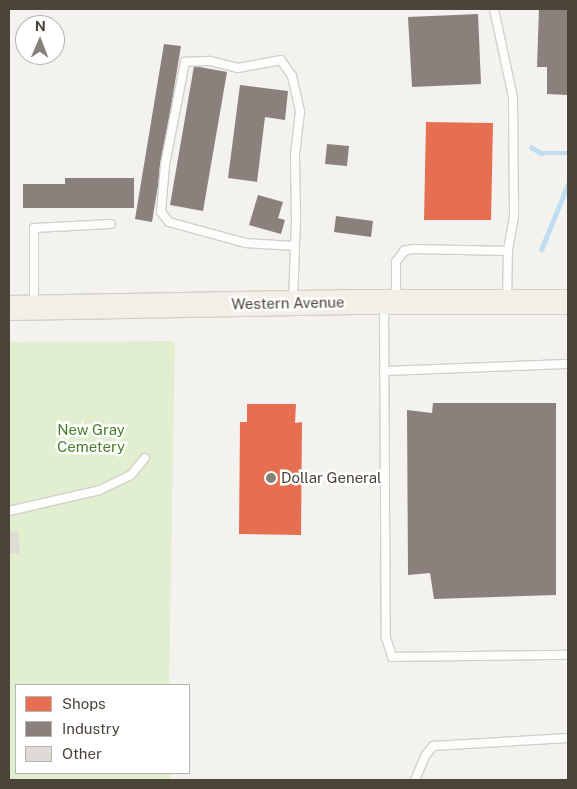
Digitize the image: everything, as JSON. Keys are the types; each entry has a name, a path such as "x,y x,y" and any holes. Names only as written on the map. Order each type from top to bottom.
{"main road":[{"name":"Western Avenue","path":"9,308 293,303 568,302"}],"lane":[{"path":"494,9 513,98 514,216 508,250 507,303"},
{"path":"293,303 295,246 295,155 300,111 292,76 281,60 238,68 209,61 185,62 164,165 161,212 169,222 245,243 295,246"},
{"path":"34,308 34,228 111,224"},
{"path":"508,250 404,250 396,262 390,302 384,370 386,638 392,658 568,655"},
{"path":"384,370 568,364"},
{"path":"9,510 100,490 130,475 145,458"},
{"path":"415,780 425,756 434,746 568,738"}],"green space":[{"name":"New Gray Cemetery","path":"172,341 175,344 169,684 15,684 15,774 170,774 171,780 9,780 9,342"}],"building: Shops":[{"path":"426,122 493,123 491,220 424,220"},
{"name":"Dollar General","path":"247,404 296,404 295,423 302,422 301,535 239,534 240,422 247,422"}],"building: Industry":[{"path":"539,9 568,9 568,95 547,94 547,67 537,67"},
{"path":"478,14 481,84 412,87 408,17"},
{"path":"164,44 181,46 152,222 135,219"},
{"path":"194,66 227,72 203,211 170,205"},
{"path":"240,85 288,91 285,120 265,117 257,182 228,178"},
{"path":"327,144 349,146 347,166 325,164"},
{"path":"65,178 134,178 134,208 23,208 23,184 65,184"},
{"path":"258,195 283,202 278,218 285,220 281,234 249,225"},
{"path":"336,216 373,221 371,237 334,232"},
{"path":"433,403 556,403 556,595 434,599 430,573 408,575 407,410 432,413"}],"building: Other":[{"path":"18,531 20,553 9,554 9,532"}],"waterway":[{"path":"531,147 541,153 568,153"},
{"path":"541,250 568,184"}],"place":[{"name":"Dollar General","path":"271,478"}]}
